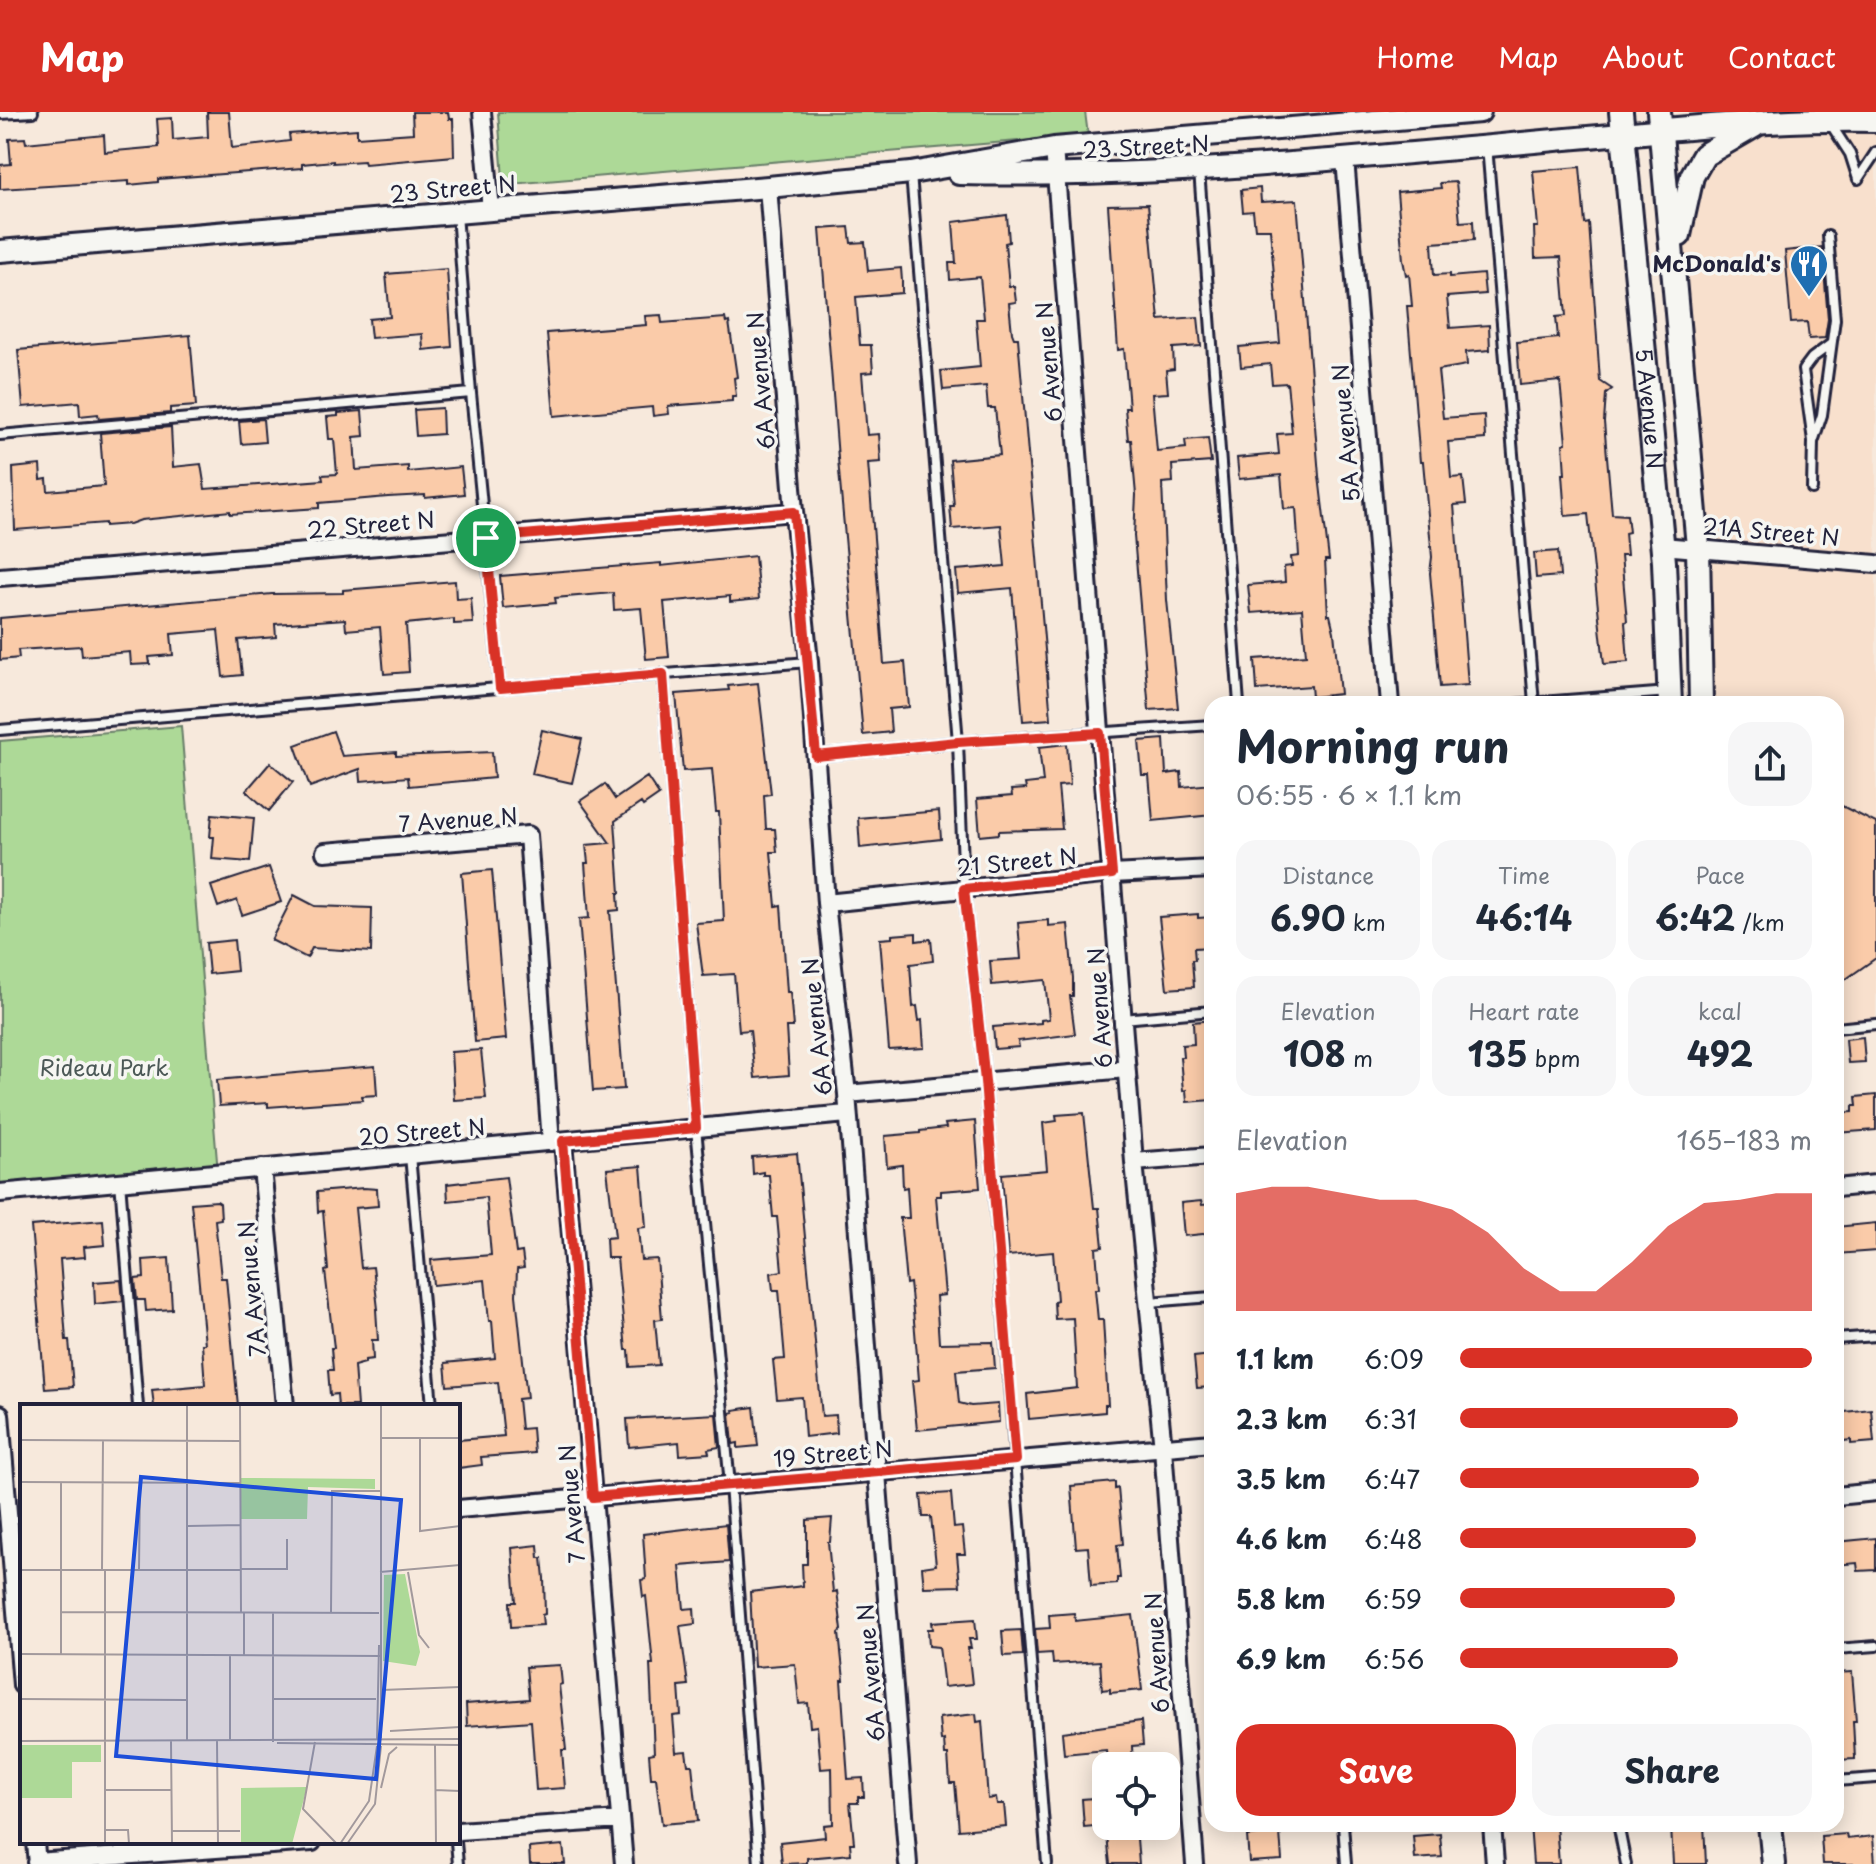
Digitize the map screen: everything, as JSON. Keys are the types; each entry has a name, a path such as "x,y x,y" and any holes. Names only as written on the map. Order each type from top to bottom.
{"main road":[{"path":"1622,123 1876,120"},
{"name":"5 Avenue N","path":"1660,121 1698,547 1701,696"},
{"path":"1674,271 1681,216 1692,176 1704,155 1760,122"},
{"name":"5 Avenue N","path":"1622,123 1662,546 1670,696"},
{"path":"1771,1832 1774,1864"}],"street":[{"path":"482,112 491,210"},
{"name":"23 Street N","path":"0,251 911,173 1054,148 1277,120 1480,112"},
{"name":"23 Street N","path":"911,173 1056,176 1345,159 1487,146 1622,123"},
{"name":"6 Avenue N","path":"1054,148 1126,1069 1163,1448 1195,1864"},
{"name":"5A Avenue N","path":"1345,159 1389,696"},
{"name":"6A Avenue N","path":"768,187 809,662 826,903 847,1094 908,1864"},
{"name":"22 Street N","path":"0,577 794,512"},
{"name":"21A Street N","path":"1662,546 1876,564"},
{"name":"7 Avenue N","path":"325,852 528,835 593,1497 624,1864"},
{"name":"21 Street N","path":"826,903 1112,874 1204,869"},
{"path":"847,1094 1126,1069"},
{"name":"20 Street N","path":"0,1193 847,1114"},
{"path":"1134,1162 1204,1157"},
{"name":"7A Avenue N","path":"262,1168 285,1404"},
{"path":"1844,1187 1876,1184"},
{"path":"0,1414 20,1660"},
{"name":"19 Street N","path":"460,1509 1204,1444"},
{"path":"1844,1495 1876,1492"},
{"path":"460,1831 620,1820"},
{"path":"1493,1832 1495,1864"},
{"path":"36,1863 180,1847 259,1844"}],"lane":[{"path":"0,114 33,112"},
{"path":"1827,119 1842,138 1858,179 1876,152"},
{"path":"1487,146 1533,696"},
{"path":"1199,167 1238,696"},
{"path":"911,173 958,742 964,889 985,1081 1047,1864"},
{"path":"457,213 500,688"},
{"path":"1813,442 1822,415 1835,319 1828,236"},
{"path":"1812,489 1813,442 1803,370 1812,358 1831,344"},
{"path":"0,435 471,393"},
{"path":"0,730 809,662"},
{"path":"663,674 696,1128 730,1485 759,1864"},
{"path":"816,756 958,742 1204,726"},
{"path":"1123,1019 1204,1012"},
{"path":"1844,1027 1876,1024"},
{"path":"410,1155 432,1404"},
{"path":"120,1181 138,1404"},
{"path":"1148,1302 1204,1298"},
{"path":"1844,1338 1876,1336"},
{"path":"1844,1648 1876,1646"},
{"path":"1844,1780 1876,1778"},
{"path":"1344,1832 1346,1864"},
{"path":"1620,1832 1626,1864"},
{"path":"456,1844 458,1864"}],"shaded area":[{"path":"1876,120 1876,1024 1844,1027 1844,696 1701,696 1674,271 1692,176 1760,122"}],"green space":[{"path":"498,112 1085,112 1088,135 511,184 503,179"},
{"name":"Rideau Park","path":"181,726 218,1173 0,1193 0,741"}],"building":[{"path":"207,112 229,112 232,148 290,141 289,134 357,129 357,137 413,133 412,112 448,112 449,119 453,119 454,156 365,164 364,161 333,161 302,164 302,168 158,179 158,182 129,185 129,181 0,189 0,165 11,164 9,139 25,138 26,143 104,135 105,152 159,147 157,119 172,118 173,140 208,137"},
{"path":"1580,167 1585,224 1589,223 1600,381 1612,389 1606,394 1604,422 1612,514 1627,515 1629,532 1625,533 1627,555 1621,555 1628,662 1604,664 1588,514 1565,516 1562,474 1565,474 1563,444 1566,443 1560,381 1520,385 1517,342 1558,338 1556,317 1566,316 1561,257 1535,258 1534,227 1538,227 1533,171"},
{"path":"1456,182 1460,222 1473,221 1474,240 1432,243 1434,275 1483,274 1485,294 1447,297 1450,328 1489,325 1490,350 1466,352 1467,365 1438,370 1443,418 1484,415 1485,439 1448,442 1451,478 1463,477 1466,504 1454,505 1468,685 1440,687 1430,573 1432,557 1423,462 1420,462 1407,306 1412,306 1409,274 1406,275 1403,260 1397,192 1441,188 1440,183"},
{"path":"1260,188 1261,202 1297,200 1319,476 1329,560 1325,560 1328,615 1334,632 1340,694 1312,696 1311,686 1257,690 1255,659 1306,655 1302,609 1251,613 1248,585 1285,582 1284,567 1292,566 1291,557 1299,556 1296,508 1284,509 1281,475 1239,479 1237,458 1279,454 1277,434 1292,433 1287,383 1272,384 1270,364 1241,367 1239,347 1280,343 1270,229 1255,229 1253,211 1243,212 1241,190"},
{"path":"1148,204 1159,320 1198,317 1201,346 1173,348 1174,369 1166,370 1168,393 1152,394 1157,451 1186,448 1185,440 1208,438 1211,462 1172,465 1173,482 1162,483 1167,600 1178,708 1149,710 1134,536 1136,495 1125,408 1129,408 1124,349 1118,350 1108,205"},
{"path":"1007,215 1009,242 1005,243 1009,286 1014,286 1016,302 1009,303 1012,333 1014,338 1018,338 1051,719 1023,721 1012,588 958,593 956,570 1005,566 1001,525 952,529 950,506 954,506 950,460 1000,455 995,408 988,408 986,386 943,390 941,371 980,367 976,319 984,319 980,277 950,280 949,263 956,263 953,222"},
{"path":"849,227 851,243 865,242 868,271 901,268 902,281 902,293 856,297 860,345 871,345 873,372 862,373 867,435 879,434 881,462 868,463 884,664 905,662 909,707 889,709 891,732 863,735 820,229"},
{"name":"McDonald's","path":"1822,247 1828,319 1825,338 1809,339 1807,322 1791,323 1785,251"},
{"path":"447,269 452,347 423,350 422,334 371,338 369,319 390,317 386,274"},
{"path":"661,315 662,323 725,318 726,323 729,322 737,377 734,378 736,396 732,396 732,401 668,406 669,414 653,416 652,407 554,416 547,333 646,325 645,316"},
{"path":"190,335 196,406 170,408 170,413 99,419 98,414 80,416 79,402 23,407 18,350"},
{"path":"442,408 443,434 416,436 414,410"},
{"path":"362,411 364,436 354,437 356,470 408,466 408,472 461,467 464,494 319,503 319,508 230,514 230,511 141,520 130,524 15,530 13,468 40,465 41,480 47,479 48,491 104,486 100,433 171,427 173,467 201,464 205,489 323,480 322,475 337,474 334,439 329,439 327,417"},
{"path":"263,419 265,442 241,444 239,421"},
{"path":"1558,551 1560,576 1536,578 1534,553"},
{"path":"755,556 759,599 730,602 730,596 664,602 669,657 646,659 641,608 614,610 613,593 555,598 556,603 503,608 500,576 661,563 661,566"},
{"path":"455,581 456,599 471,598 473,623 454,624 454,619 406,624 409,672 384,674 380,627 346,630 345,619 275,624 276,637 238,640 242,675 223,677 218,630 171,634 173,655 149,657 150,664 131,665 130,652 82,656 81,646 18,650 19,658 0,660 0,618 272,594 343,593 343,590"},
{"path":"758,683 771,794 764,795 766,829 775,829 777,852 771,852 776,906 781,905 787,992 790,992 793,1027 786,1027 789,1075 755,1078 750,1030 739,1031 734,974 703,976 696,923 724,921 719,812 716,812 712,769 683,771 676,694 729,690 728,686"},
{"path":"542,730 582,739 572,783 532,774"},
{"path":"333,731 342,756 396,752 396,756 492,752 494,778 409,786 408,777 361,781 360,769 310,787 295,745"},
{"path":"1164,739 1166,774 1181,772 1182,787 1204,785 1204,816 1153,821 1149,775 1142,775 1139,741"},
{"path":"1067,744 1070,785 1058,786 1062,829 999,831 999,834 980,836 977,799 1012,796 1011,790 1026,789 1025,784 1043,782 1039,747"},
{"path":"270,763 293,782 269,811 246,791"},
{"path":"647,777 659,795 615,821 620,893 619,910 610,911 624,1089 593,1091 579,919 589,918 586,845 610,843 580,801 605,784 615,799"},
{"path":"1844,807 1876,823 1876,958 1844,980"},
{"path":"939,811 941,839 860,848 858,818"},
{"path":"212,814 254,818 250,862 212,859"},
{"path":"269,867 281,902 242,915 237,900 218,907 211,886"},
{"path":"492,870 506,1039 475,1042 462,873"},
{"path":"294,895 315,906 372,908 371,952 312,948 307,958 271,940"},
{"path":"1198,914 1198,918 1204,918 1204,947 1194,948 1195,960 1192,960 1194,987 1167,989 1159,917"},
{"path":"1048,920 1048,926 1068,924 1073,978 1073,996 1070,996 1075,1034 1018,1041 1019,1047 995,1049 993,1027 1041,1023 1041,1020 1049,1019 1045,980 992,985 990,961 1021,959 1018,923"},
{"path":"916,933 916,941 931,939 933,961 910,964 913,1007 917,1006 919,1021 922,1020 924,1048 889,1050 880,939"},
{"path":"234,940 237,971 209,974 206,943"},
{"path":"1204,1021 1204,1101 1187,1102 1180,1057 1183,1057 1182,1045 1194,1044 1193,1022"},
{"path":"1863,1037 1865,1062 1848,1063 1846,1039"},
{"path":"481,1050 486,1098 454,1100 451,1052"},
{"path":"375,1066 377,1095 362,1096 363,1100 268,1107 268,1103 219,1106 217,1080"},
{"path":"1876,1095 1876,1130 1844,1132 1844,1113 1853,1112 1853,1106 1857,1106 1856,1097"},
{"path":"1084,1113 1094,1208 1099,1208 1103,1247 1096,1248 1099,1289 1095,1289 1098,1320 1103,1320 1108,1405 1105,1405 1105,1412 1029,1419 1027,1394 1077,1388 1073,1318 1055,1319 1054,1301 1057,1300 1053,1252 1008,1256 1002,1174 1047,1170 1043,1123 1057,1121 1056,1115"},
{"path":"975,1121 980,1188 941,1191 941,1196 936,1196 945,1295 936,1296 939,1343 993,1342 995,1368 956,1371 959,1403 971,1406 998,1404 999,1422 917,1430 912,1381 919,1380 900,1218 909,1218 907,1187 903,1188 902,1165 887,1167 885,1136 920,1133 946,1128 945,1124"},
{"path":"797,1153 822,1416 836,1415 837,1433 805,1437 802,1397 777,1399 773,1360 785,1359 779,1290 773,1290 771,1273 782,1271 777,1217 773,1217 769,1175 763,1175 763,1172 753,1174 752,1157"},
{"path":"641,1166 646,1227 638,1228 641,1260 657,1259 662,1319 655,1320 659,1365 630,1367 617,1258 607,1258 606,1238 615,1237 607,1169"},
{"path":"506,1177 516,1253 522,1252 524,1268 517,1269 516,1295 527,1398 518,1399 521,1429 532,1428 534,1453 481,1457 482,1465 460,1468 460,1440 504,1436 498,1382 447,1386 445,1363 495,1358 485,1280 433,1285 431,1260 491,1255 486,1197 448,1201 447,1184"},
{"path":"377,1189 378,1206 355,1208 361,1268 373,1267 378,1309 378,1340 372,1340 373,1359 354,1366 357,1404 338,1404 337,1394 330,1395 328,1370 333,1370 331,1348 334,1348 325,1271 328,1270 323,1211 318,1212 317,1192"},
{"path":"1201,1201 1204,1205 1204,1234 1184,1236 1181,1203"},
{"path":"191,1203 220,1203 221,1219 215,1220 221,1278 226,1278 238,1404 154,1404 152,1390 205,1385 202,1344 205,1344"},
{"path":"103,1220 105,1245 84,1247 85,1257 60,1259 73,1387 45,1389 31,1226"},
{"path":"1876,1223 1876,1251 1844,1253 1844,1226"},
{"path":"169,1258 172,1309 146,1311 145,1300 137,1300 135,1279 144,1278 143,1260"},
{"path":"121,1280 123,1301 95,1304 94,1282"},
{"path":"1204,1356 1204,1388 1197,1388 1194,1357"},
{"path":"754,1407 758,1446 738,1448 738,1443 733,1444 730,1413"},
{"path":"1871,1409 1874,1442 1851,1444 1851,1440 1844,1441 1844,1412"},
{"path":"716,1414 719,1447 708,1449 709,1453 680,1455 679,1442 629,1447 627,1419"},
{"path":"1115,1482 1123,1544 1117,1545 1120,1578 1117,1578 1117,1584 1091,1586 1088,1547 1076,1548 1071,1486"},
{"path":"951,1493 954,1528 962,1527 965,1554 957,1554 960,1586 924,1587 922,1567 936,1565 931,1517 923,1517 921,1495"},
{"path":"832,1518 828,1542 833,1592 837,1591 842,1630 839,1633 848,1779 863,1778 864,1797 858,1797 858,1803 850,1803 854,1843 850,1843 851,1854 807,1858 807,1863 782,1864 780,1842 825,1837 824,1825 833,1824 832,1768 821,1769 817,1726 810,1727 808,1703 799,1704 795,1664 754,1667 750,1592 803,1586 802,1564 807,1564 807,1520"},
{"path":"726,1524 729,1562 680,1566 684,1609 694,1608 695,1624 680,1626 688,1685 679,1686 681,1715 673,1716 676,1752 686,1751 688,1765 692,1765 698,1821 662,1824 656,1778 651,1778 649,1754 654,1753 650,1664 653,1664 646,1596 643,1597 641,1580 646,1579 643,1534"},
{"path":"1876,1538 1876,1570 1858,1571 1857,1563 1844,1564 1844,1541"},
{"path":"538,1545 544,1578 543,1625 511,1627 510,1602 516,1602 512,1548"},
{"path":"1074,1613 1075,1621 1133,1615 1142,1690 1110,1693 1110,1689 1102,1690 1100,1661 1053,1664 1052,1653 1037,1654 1035,1629 1050,1628 1049,1615"},
{"path":"975,1619 977,1639 969,1639 971,1648 968,1648 972,1684 944,1687 939,1647 929,1646 928,1629 933,1629 932,1622"},
{"path":"1021,1630 1023,1655 1004,1656 1002,1631"},
{"path":"560,1665 562,1684 559,1685 566,1750 562,1750 565,1788 536,1790 531,1721 467,1726 466,1704 529,1699 526,1667"},
{"path":"1844,1672 1852,1672 1855,1759 1844,1760"},
{"path":"976,1714 977,1722 982,1721 988,1799 996,1798 997,1804 1004,1804 1006,1826 959,1830 955,1783 950,1783 948,1755 945,1755 944,1740 941,1741 939,1718"},
{"path":"1141,1721 1143,1745 1132,1746 1132,1752 1106,1750 1064,1754 1062,1732"},
{"path":"1092,1798 1092,1826 1084,1827 1082,1799"},
{"path":"1531,1832 1557,1832 1559,1864 1533,1864"},
{"path":"1671,1832 1704,1832 1706,1864 1673,1864"},
{"path":"1280,1833 1282,1860 1249,1862 1247,1836"},
{"path":"1440,1834 1442,1857 1415,1859 1413,1836"},
{"path":"1846,1834 1847,1839 1873,1836 1875,1864 1823,1864 1821,1836"},
{"path":"1107,1840 1137,1840 1139,1864 1110,1864"},
{"path":"563,1845 565,1864 530,1864 529,1848"}],"place":[{"name":"McDonald's","path":"1809,298"}],"route":[{"path":"794,512 816,756 958,742 1100,733 1112,874 964,889 985,1081 1016,1460 593,1497 563,1141 696,1128 663,674 500,688 486,538 794,512"}]}
